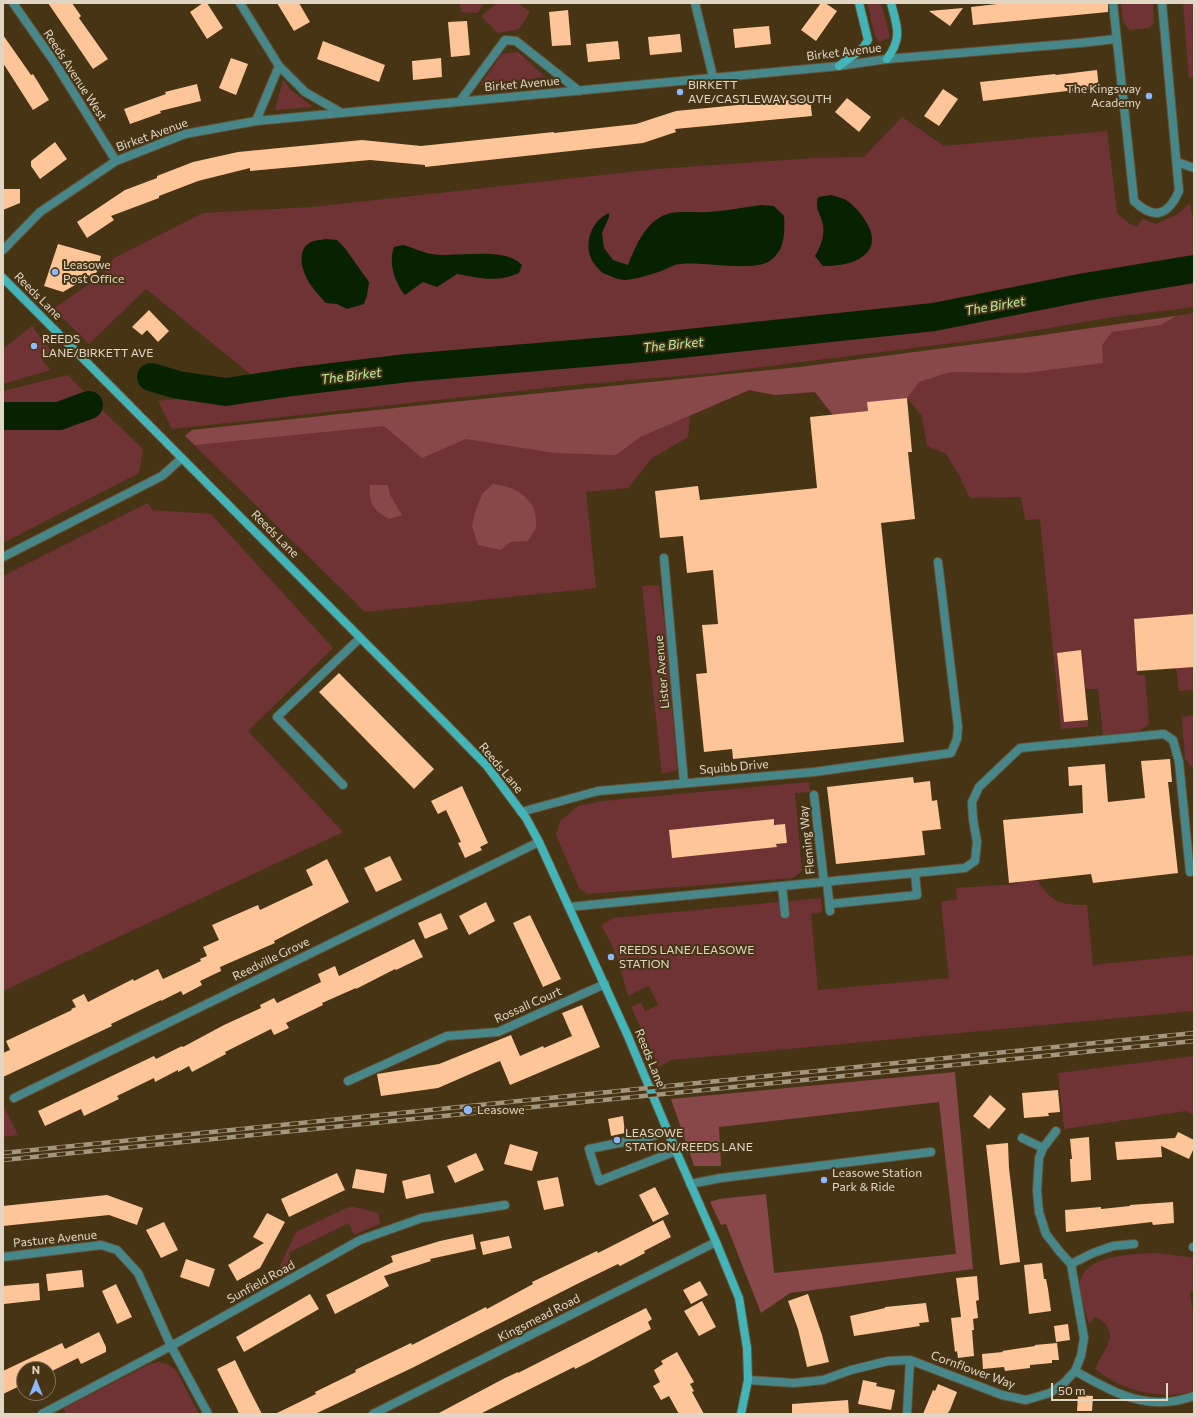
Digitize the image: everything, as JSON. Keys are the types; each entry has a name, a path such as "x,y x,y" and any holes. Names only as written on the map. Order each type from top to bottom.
{"street":[{"name":"Reeds Avenue West","path":"13,3 55,63 116,161"},
{"path":"240,3 279,66 305,92 340,112"},
{"path":"695,3 713,77"},
{"path":"839,66 863,48 868,40 859,3"},
{"path":"887,59 895,49 898,38 891,3"},
{"path":"1113,3 1134,201 1142,208 1153,214 1163,212 1174,202 1179,191 1162,3"},
{"name":"Birket Avenue","path":"3,250 40,212 116,161 186,134 256,121 340,112 839,66 887,59 1116,39"},
{"path":"460,101 506,40 516,41 579,91"},
{"path":"256,121 279,66"},
{"path":"1177,162 1194,168"},
{"name":"Reeds Lane","path":"3,278 487,766 521,812 539,842 605,984 739,1298 747,1348 748,1380 741,1414"},
{"path":"3,557 162,476 182,458"},
{"name":"Lister Avenue","path":"664,558 684,783"},
{"name":"Squibb Drive","path":"521,812 598,791 814,772 951,753 957,739 958,727 938,562"},
{"path":"343,785 277,717 360,638"},
{"path":"569,907 965,868 975,861 977,842 972,802 979,787 1020,748 1164,734 1173,740 1179,762 1190,872"},
{"name":"Fleming Way","path":"814,795 825,882 830,908 917,895 915,873"},
{"name":"Reedville Grove","path":"14,1098 539,842"},
{"path":"782,886 785,914"},
{"name":"Rossall Court","path":"348,1081 447,1036 498,1032 605,984"},
{"path":"667,1131 653,1136 589,1149 599,1180 676,1151"},
{"path":"1056,1131 1043,1148 1039,1158 1037,1190 1039,1212 1046,1234 1071,1264 1093,1253 1113,1246 1134,1244"},
{"path":"1022,1138 1043,1148"},
{"path":"690,1184 720,1178 931,1152"},
{"name":"Sunfield Road","path":"42,1414 171,1346 360,1240 422,1218 505,1205"},
{"name":"Kingsmead Road","path":"373,1414 716,1242"},
{"name":"Pasture Avenue","path":"3,1256 101,1245 117,1250 138,1273 171,1346 208,1414"},
{"name":"Cornflower Way","path":"748,1380 794,1383 823,1380 851,1370 888,1361 910,1360 1002,1396 1026,1400 1050,1393 1064,1383 1075,1371 1081,1356 1084,1338 1071,1264"},
{"path":"907,1414 910,1360"},
{"path":"1075,1371 1112,1392 1142,1400 1164,1402 1194,1396"}],"shaded area":[{"path":"460,3 485,3 477,13 461,12"},
{"path":"497,3 518,3 530,12 519,29 498,33 481,16"},
{"path":"867,3 881,3 890,37 879,42 875,36"},
{"path":"1121,3 1153,3 1154,23 1149,28 1130,30 1123,22"},
{"path":"1183,3 1194,3 1194,77 1189,78"},
{"path":"518,52 545,77 480,85 502,54"},
{"path":"283,80 291,90 313,107 275,110"},
{"path":"902,117 944,146 1107,131 1117,213 1128,223 1137,227 1142,219 1156,224 1178,214 1190,203 1194,225 1194,307 1113,317 985,339 714,373 573,385 172,429 158,401 258,390 260,382 146,289 89,344 53,309 101,276 114,258 203,213 312,207 657,169 814,158 864,157"},
{"path":"831,195 846,200 857,209 870,230 872,244 865,255 854,261 842,265 823,266 815,256 821,244 823,235 823,226 817,207 817,201 818,197"},
{"path":"762,205 774,206 784,216 782,246 776,256 763,264 741,266 678,264 648,275 625,280 615,278 602,272 593,261 590,254 588,246 592,230 602,217 609,213 609,217 602,233 604,248 613,260 628,265 639,241 649,226 655,220 663,216 675,212 703,212"},
{"path":"326,239 337,240 344,247 369,282 364,304 347,309 337,304 326,303 308,281 303,268 303,250 312,242"},
{"path":"403,245 432,254 492,254 504,256 514,259 522,265 519,273 503,278 488,279 457,274 437,287 423,282 405,295 398,285 392,266 392,253 394,247"},
{"path":"1194,313 1194,614 1134,619 1137,675 1145,675 1149,724 1139,731 1103,735 1098,689 1085,689 1081,651 1057,653 1064,722 1088,720 1088,727 1061,729 1040,519 1025,520 1021,497 970,498 959,475 946,454 927,446 922,416 907,398 867,402 833,415 815,392 775,395 749,390 690,416 688,437 652,458 628,488 586,492 596,588 365,612 185,436 192,430 800,367 1022,338"},
{"path":"1176,316 1161,325 1112,332 1102,345 1103,363 1025,373 950,372 919,382 907,398 867,402 868,411 833,415 815,392 775,395 749,390 640,437 616,455 555,453 466,439 422,458 384,426 195,445 185,436 192,430 800,367"},
{"path":"32,326 52,352 42,360 51,370 3,384 3,349"},
{"path":"68,375 143,449 139,473 3,543 3,391"},
{"path":"493,484 506,486 517,491 531,503 535,511 536,528 528,541 510,542 501,550 478,545 472,526 476,509 483,493"},
{"path":"370,485 388,485 390,495 402,515 389,519 379,512 371,502"},
{"path":"148,503 152,510 211,514 333,648 248,731 343,832 3,991 3,576"},
{"path":"659,585 666,634 677,770 662,774 642,586"},
{"path":"1194,667 1194,690 1179,691 1176,668"},
{"path":"1194,715 1194,769 1185,759 1182,717"},
{"path":"809,782 810,792 795,793 802,871 793,878 587,894 579,888 556,835 560,821 578,806 603,801","holes":["774,820 777,847 672,857 669,830","785,824 787,843 780,844 778,825"]},
{"path":"1037,879 1052,898 1063,903 1087,905 1093,965 1194,955 1194,1011 671,1060 659,1067 631,1007 641,1002 645,1011 658,1005 649,986 628,996 615,951 601,926 613,918 821,898 822,912 811,914 818,990 949,978 941,902 957,899 956,888 1018,884 1018,881"},
{"path":"1194,1056 1194,1115 1186,1111 1064,1129 1058,1073"},
{"path":"955,1072 973,1269 790,1293 761,1313 726,1224 721,1225 710,1202 719,1199 766,1194 774,1273 956,1254 939,1102 719,1127 721,1166 694,1166 671,1099"},
{"path":"3,1105 18,1135 3,1137"},
{"path":"351,1206 378,1213 380,1224 354,1235 349,1223 290,1252 289,1266 283,1271 280,1266 296,1232"},
{"path":"1158,1253 1194,1258 1194,1291 1190,1292 1194,1313 1194,1390 1186,1393 1168,1395 1138,1391 1114,1382 1095,1369 1108,1344 1110,1333 1107,1326 1098,1318 1095,1317 1089,1324 1080,1289 1083,1275 1090,1267 1111,1258 1124,1255"},
{"path":"160,1362 171,1366 177,1372 199,1414 66,1414 64,1408 150,1364"}],"building":[{"path":"48,3 72,3 81,16 79,18 108,59 93,69"},
{"path":"203,3 207,3 223,28 207,39 190,12"},
{"path":"277,3 299,3 310,22 294,31"},
{"path":"821,3 825,3 837,11 816,41 801,30"},
{"path":"1006,3 1108,3 1108,12 973,25 971,7"},
{"path":"963,8 950,26 929,11"},
{"path":"568,10 571,45 552,46 549,12"},
{"path":"467,21 470,55 451,57 448,22"},
{"path":"769,26 771,44 735,48 733,29"},
{"path":"680,34 682,52 650,55 648,37"},
{"path":"3,35 31,75 33,74 49,100 33,110 3,63"},
{"path":"323,41 385,65 379,82 317,59"},
{"path":"618,41 620,59 588,62 586,44"},
{"path":"231,58 248,64 236,95 219,88"},
{"path":"441,58 442,77 413,80 412,61"},
{"path":"1097,70 1099,89 1067,91 983,101 980,82"},
{"path":"197,84 201,101 160,111 161,113 130,124 124,109 166,94 165,92"},
{"path":"943,89 958,99 939,126 924,116"},
{"path":"810,98 812,116 675,129 676,132 643,143 425,167 425,165 370,160 250,171 250,168 198,181 159,196 159,198 111,216 114,220 87,238 77,222 125,190 157,178 157,176 193,162 238,152 362,140 421,146 636,124 676,111"},
{"path":"847,98 871,117 859,132 835,112"},
{"path":"55,142 67,159 40,179 31,166 31,161"},
{"path":"3,189 20,189 20,203 3,210"},
{"path":"58,244 101,256 97,272 63,292 44,286"},
{"path":"149,310 169,331 158,342 147,330 142,335 132,327"},
{"path":"907,398 912,452 908,452 915,519 881,523 904,742 733,759 732,749 704,752 696,674 707,673 702,625 718,624 713,570 687,573 683,536 660,538 655,491 698,486 700,500 817,488 810,417 868,411 867,402"},
{"path":"1194,614 1194,667 1137,671 1134,619"},
{"path":"1081,650 1088,720 1064,722 1057,653"},
{"path":"339,673 434,769 414,789 319,692"},
{"path":"1170,759 1172,782 1168,782 1178,873 1093,883 1091,874 1009,883 1003,820 1083,813 1082,785 1069,786 1068,767 1105,764 1108,802 1145,798 1141,761"},
{"path":"913,777 914,783 930,781 932,801 937,800 941,829 922,831 925,855 836,864 827,787"},
{"path":"462,786 488,843 480,847 482,850 465,858 458,843 461,842 446,810 438,814 431,801"},
{"path":"774,819 774,825 785,824 787,843 776,844 777,847 672,858 669,830"},
{"path":"390,856 402,880 376,892 364,868"},
{"path":"327,859 349,902 274,941 275,943 220,967 221,971 200,981 202,985 183,995 181,991 161,1000 111,1024 112,1026 3,1077 3,1053 10,1050 6,1041 72,1010 71,1009 76,1007 72,1000 84,994 88,1002 133,979 134,981 158,969 163,979 201,961 200,959 207,956 203,947 219,940 212,925 258,905 260,910 313,885 306,870"},
{"path":"486,902 495,921 469,935 459,916"},
{"path":"441,913 448,929 425,939 418,923"},
{"path":"530,915 561,979 543,987 513,923"},
{"path":"414,939 423,957 396,970 395,969 356,989 322,1003 323,1005 286,1023 289,1028 274,1035 271,1029 225,1052 226,1054 192,1072 189,1066 155,1082 154,1078 117,1096 119,1099 84,1116 81,1109 45,1126 38,1111 154,1056 156,1059 182,1046 183,1047 224,1025 261,1008 260,1005 274,998 277,1003 321,982 318,974 335,966 339,976"},
{"path":"582,1005 600,1047 510,1085 500,1061 438,1088 381,1096 377,1074 439,1064 511,1035 520,1056 572,1036 562,1013"},
{"path":"1058,1090 1060,1112 1048,1113 1049,1116 1024,1118 1022,1093"},
{"path":"990,1095 1006,1109 989,1129 973,1116"},
{"path":"623,1116 625,1133 611,1136 608,1119"},
{"path":"1178,1132 1194,1140 1194,1148 1189,1159 1161,1146 1162,1157 1117,1160 1115,1142 1175,1138"},
{"path":"1089,1137 1091,1180 1071,1182 1070,1159 1072,1159 1070,1139"},
{"path":"1008,1143 1009,1168 1020,1262 1000,1265 986,1145"},
{"path":"510,1144 538,1152 532,1171 504,1164"},
{"path":"476,1153 484,1170 455,1183 447,1166"},
{"path":"356,1169 387,1174 384,1193 352,1188"},
{"path":"337,1173 345,1190 289,1217 281,1199"},
{"path":"430,1174 434,1193 406,1199 402,1181"},
{"path":"558,1177 564,1206 544,1210 537,1181"},
{"path":"655,1187 669,1214 653,1222 639,1195"},
{"path":"107,1195 143,1208 137,1225 109,1215 3,1226 3,1206"},
{"path":"1173,1202 1174,1223 1153,1225 1152,1222 1066,1232 1065,1210 1101,1207 1101,1209"},
{"path":"267,1213 285,1222 260,1268 237,1281 228,1265 264,1243 253,1237"},
{"path":"663,1220 671,1237 620,1266 618,1264 414,1367 315,1414 275,1414 356,1372 355,1370 411,1343 412,1345 486,1307 487,1309 533,1284 532,1282 597,1251 598,1253"},
{"path":"164,1222 178,1250 161,1258 146,1230"},
{"path":"473,1234 476,1249 430,1259 431,1261 384,1276 389,1286 335,1314 326,1295 393,1262 391,1256 440,1241"},
{"path":"509,1236 512,1248 483,1255 480,1242"},
{"path":"186,1259 215,1269 209,1287 180,1277"},
{"path":"1042,1263 1051,1311 1029,1314 1024,1265"},
{"path":"82,1270 84,1287 48,1291 46,1274"},
{"path":"977,1276 979,1300 976,1301 978,1318 973,1319 974,1330 972,1330 974,1356 958,1358 957,1351 955,1352 951,1318 961,1317 956,1278"},
{"path":"700,1281 708,1295 691,1304 683,1290"},
{"path":"39,1283 40,1300 4,1304 3,1286"},
{"path":"116,1284 132,1317 117,1324 102,1291"},
{"path":"310,1294 319,1309 244,1352 236,1337"},
{"path":"808,1294 822,1335 829,1362 807,1367 798,1329 788,1301"},
{"path":"702,1301 716,1327 699,1336 684,1311"},
{"path":"926,1303 929,1322 919,1323 920,1326 854,1336 850,1316 885,1307"},
{"path":"646,1308 652,1319 648,1322 651,1329 589,1362 575,1369 574,1367 480,1414 437,1414 505,1378 518,1373"},
{"path":"1068,1324 1070,1340 1056,1342 1054,1326"},
{"path":"99,1332 106,1347 106,1352 81,1364 78,1358 56,1369 56,1361 24,1361 62,1343 65,1349"},
{"path":"1057,1343 1059,1360 1052,1360 1052,1363 1030,1365 1030,1368 1005,1371 1004,1367 983,1369 982,1354 1003,1352 1002,1351 1035,1345"},
{"path":"677,1352 694,1382 690,1384 694,1391 692,1392 704,1414 679,1414 669,1396 661,1400 653,1386 660,1382 654,1370 663,1364 661,1361"},
{"path":"235,1360 262,1414 239,1414 217,1369"},
{"path":"16,1365 16,1388 3,1394 3,1371"},
{"path":"863,1380 877,1383 876,1386 895,1390 891,1410 858,1404"},
{"path":"938,1384 957,1392 950,1410 947,1414 923,1414 933,1390 935,1391"},
{"path":"1078,1395 1093,1396 1092,1411 1077,1411"},
{"path":"848,1400 849,1414 792,1414 792,1404"}],"waterway":[{"name":"The Birket","path":"151,377 178,385 226,392 292,382 407,368 632,349 934,317 1085,287 1194,269"},
{"name":"The Birket","path":"3,416 59,416 89,405"}],"railway":[{"path":"3,1153 1194,1033"},
{"path":"3,1160 1194,1041"}],"place":[{"name":"BIRKETT AVE/CASTLEWAY SOUTH","path":"680,92"},
{"name":"The Kingsway Academy","path":"1149,96"},
{"name":"Leasowe Post Office","path":"55,272"},
{"name":"REEDS LANE/BIRKETT AVE","path":"34,346"},
{"name":"REEDS LANE/LEASOWE STATION","path":"611,957"},
{"name":"Leasowe","path":"468,1110"},
{"name":"LEASOWE STATION/REEDS LANE","path":"617,1140"},
{"name":"Leasowe Station Park & Ride","path":"824,1180"}]}
